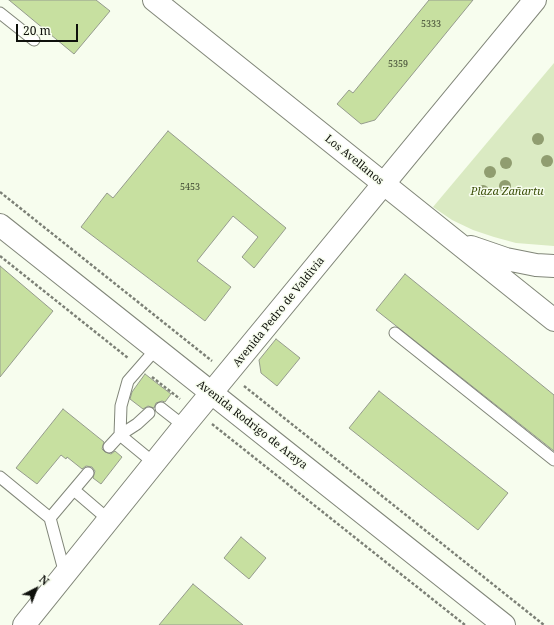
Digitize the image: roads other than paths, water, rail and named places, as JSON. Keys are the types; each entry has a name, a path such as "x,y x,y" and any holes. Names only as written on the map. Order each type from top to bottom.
{"main road":[{"name":"Los Avellanos","path":"154,0 437,228 554,320"},
{"name":"Avenida Pedro de Valdivia","path":"24,625 154,463 535,0"},
{"name":"Avenida Rodrigo de Araya","path":"0,225 504,625"},
{"path":"437,228 464,243 491,255 520,262 554,266"}],"lane":[{"path":"0,13 34,40"},
{"path":"395,333 554,460"},
{"path":"120,436 121,406 140,367 156,349"},
{"path":"161,408 190,419"},
{"path":"109,447 149,412"},
{"path":"120,436 154,463"},
{"path":"50,518 88,473"},
{"path":"0,477 50,518 64,574"},
{"path":"74,490 109,520"}],"park label":[{"name":"Plaza Zañartu","path":"507,192"}]}
